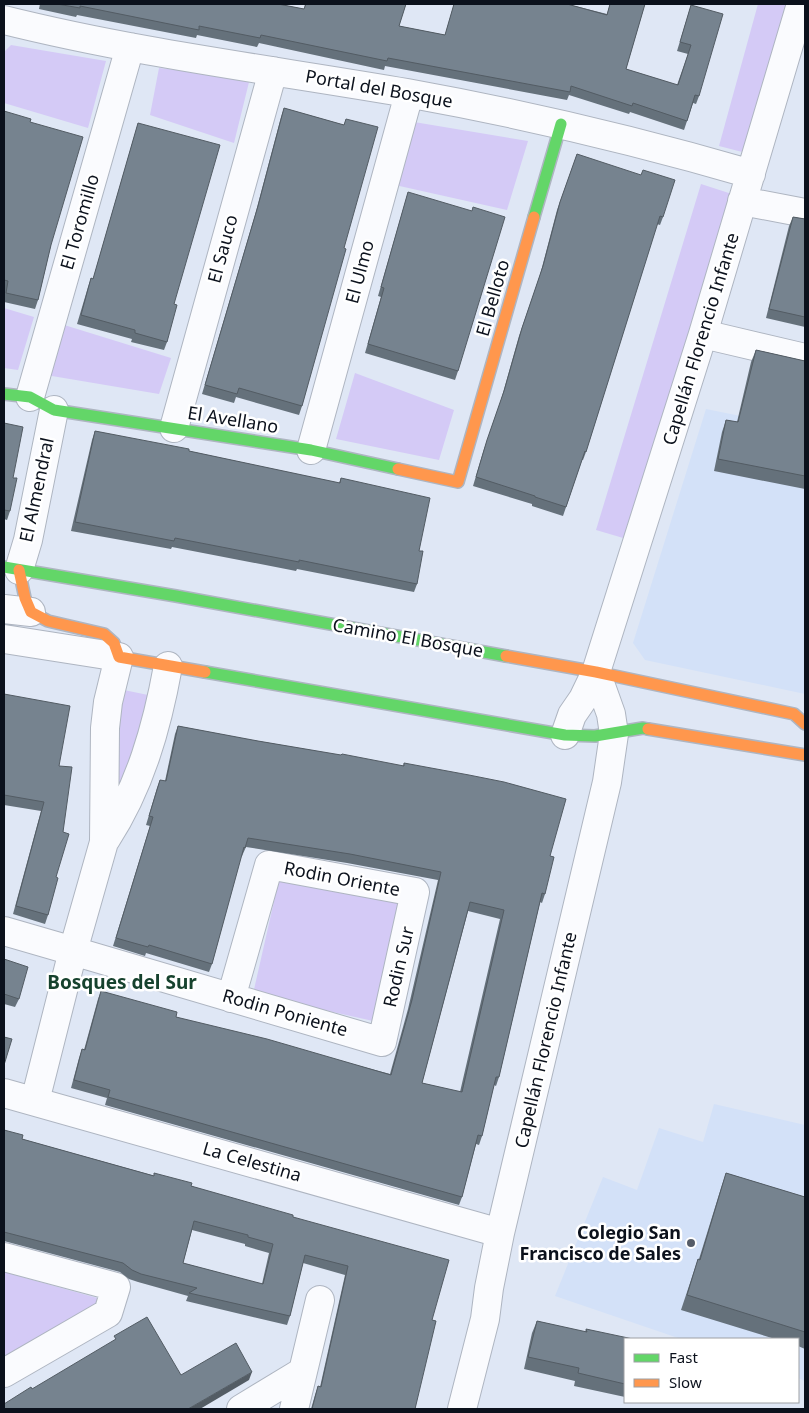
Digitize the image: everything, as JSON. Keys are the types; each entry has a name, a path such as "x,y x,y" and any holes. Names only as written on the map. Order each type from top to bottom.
{"street":[{"name":"Capellán Florencio Infante","path":"565,735 572,715 583,700 596,672 703,334 742,201 796,51 801,4"},
{"name":"Portal del Bosque","path":"4,20 130,47 409,94 561,124 751,174"},
{"name":"El Toromillo","path":"17,396 130,47"},
{"name":"El Sauco","path":"174,428 273,71"},
{"name":"El Ulmo","path":"311,450 409,94"},
{"name":"El Belloto","path":"458,482 561,124"},
{"path":"742,201 805,213"},
{"path":"703,334 805,358"},
{"name":"El Avellano","path":"17,396 54,410 311,450 458,482"},
{"name":"El Almendral","path":"12,568 28,540 54,410"},
{"path":"12,568 31,612"},
{"name":"Camino El Bosque","path":"12,568 596,672 801,718"},
{"path":"4,609 31,612 48,621 104,634 114,643 119,657 108,702 105,728 104,842"},
{"path":"4,639 119,657 565,735 595,736 642,728 805,755"},
{"path":"35,1101 73,951 104,842 124,808 140,771 149,746 168,666"},
{"name":"Capellán Florencio Infante","path":"462,1409 485,1319 500,1232 607,782 614,734 610,714 596,672"},
{"name":"Rodin Oriente","path":"230,998 269,865 416,892"},
{"name":"Rodin Sur","path":"382,1042 416,892"},
{"name":"Rodin Poniente","path":"4,931 382,1042"},
{"name":"La Celestina","path":"4,1093 500,1232"},
{"path":"4,1257 116,1287 108,1313 4,1373"},
{"path":"294,1409 320,1300"},
{"path":"241,1409 302,1372"}],"shaded area":[{"path":"758,4 791,4 750,154 719,146"},
{"path":"11,45 106,61 88,128 4,103 4,52"},
{"path":"159,68 250,78 234,143 150,115"},
{"path":"414,122 528,141 507,210 395,185"},
{"path":"701,184 735,195 630,540 596,530"},
{"path":"4,308 34,317 18,370 4,368"},
{"path":"61,324 171,358 159,394 46,375"},
{"path":"355,373 454,410 439,460 336,439"},
{"path":"706,409 805,429 805,694 645,660 633,643"},
{"path":"119,689 153,696 115,809"},
{"path":"280,875 400,901 373,1021 253,994"},
{"name":"Colegio San Francisco de Sales","path":"714,1104 805,1125 805,1381 799,1378 799,1338 678,1338 555,1296 603,1177 637,1190 659,1128 703,1142"},
{"path":"4,1272 108,1301 4,1365"}],"building":[{"path":"57,4 278,4 304,9 306,4 406,4 399,26 445,35 454,4 567,4 607,15 610,4 645,4 626,69 678,85 691,45 680,42 691,5 723,14 699,96 695,95 687,121 633,103 632,106 571,86 570,92 388,58 387,61 261,35 260,38 199,26 199,30 80,6 80,8"},
{"path":"284,108 344,125 346,119 378,127 302,406 239,388 237,394 205,385 258,206"},
{"path":"4,111 31,119 30,122 83,137 51,245 38,300 6,293 8,281 4,280"},
{"path":"138,123 220,145 174,304 177,305 167,342 135,333 135,330 81,315"},
{"path":"577,154 641,175 643,170 675,180 663,217 660,216 586,452 566,507 476,477 543,266 560,202"},
{"path":"408,192 472,211 473,207 505,217 458,371 368,344 384,288 381,287"},
{"path":"793,217 805,219 805,317 769,309"},
{"path":"756,350 805,361 805,476 718,459 726,420 738,422"},
{"path":"4,423 23,427 13,478 17,478 10,511 4,510"},
{"path":"95,431 189,449 189,451 340,483 341,478 430,498 419,551 423,551 417,584 299,560 299,562 175,538 174,541 75,522"},
{"path":"4,694 70,706 59,766 72,767 63,832 69,834 56,877 58,878 48,915 16,906 44,802 4,795"},
{"path":"178,726 404,766 404,763 469,775 504,782 566,799 550,856 554,857 545,894 542,893 499,1077 496,1077 482,1136 478,1135 462,1197 108,1097 110,1090 74,1080 82,1049 85,1050 101,991 177,1012 176,1017 267,1039 391,1075 412,1000 441,872 350,854 248,838 212,964 149,945 148,947 116,938 153,817 149,816 160,780 166,781","holes":["470,902 504,910 462,1092 422,1083"]},
{"path":"4,959 28,967 19,999 4,994"},
{"path":"4,1037 12,1039 4,1065"},
{"path":"4,1130 23,1135 22,1139 154,1176 154,1173 192,1183 191,1186 293,1215 293,1217 449,1260 432,1320 436,1321 415,1409 312,1409 318,1386 321,1387 348,1266 305,1255 290,1316 189,1293 197,1288 141,1274 123,1263 4,1232","holes":["194,1221 248,1235 248,1237 273,1244 263,1284 183,1263"]},
{"path":"726,1173 805,1197 805,1332 687,1295 698,1259 700,1260"},
{"path":"147,1317 181,1375 236,1343 252,1372 188,1409 4,1409 4,1404 116,1339 114,1336"},
{"path":"537,1321 587,1332 586,1329 628,1338 624,1338 624,1384 578,1373 579,1368 528,1357"}],"traffic: fast":[{"path":"534,217 561,124"},
{"path":"4,394 30,397 54,410 311,450 398,469"},
{"path":"4,567 506,656"},
{"path":"205,672 565,735 595,736 643,728 648,729"}],"traffic: slow":[{"path":"398,469 458,482 534,217"},
{"path":"19,570 25,598 31,612 48,621 104,634 114,643 119,657 205,672"},
{"path":"506,656 596,672 794,714 805,724"},
{"path":"648,729 805,755"}],"place":[{"name":"Colegio San Francisco de Sales","path":"691,1243"}],"district":[{"name":"Bosques del Sur","path":"122,982"}]}
